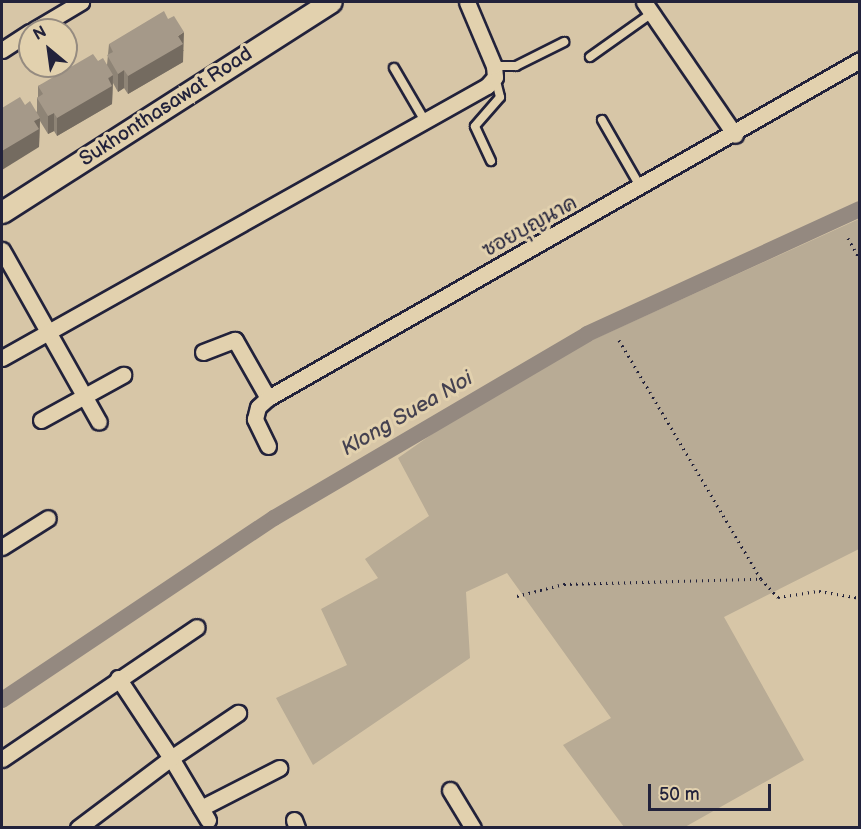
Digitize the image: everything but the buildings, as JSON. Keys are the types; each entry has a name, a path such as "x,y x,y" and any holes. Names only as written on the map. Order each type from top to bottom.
{"main road":[{"name":"Sukhonthasawat Road","path":"2,212 331,2"}],"street":[{"path":"54,18 81,2"},
{"path":"2,358 47,329 425,121 495,71 467,2"},
{"path":"648,7 735,135"},
{"path":"2,50 18,40"},
{"name":"ซอยบุญนาค","path":"268,398 642,189 860,60"},
{"path":"2,250 99,422"},
{"path":"203,352 235,340 268,398 258,407 255,419 268,446"},
{"path":"41,420 123,375"},
{"path":"2,547 48,518"},
{"path":"2,759 118,678 198,627"},
{"path":"118,678 205,814 279,768"},
{"path":"78,828 171,758 238,713"},
{"path":"450,790 472,828"}],"lane":[{"path":"590,57 648,7"},
{"path":"491,161 475,126 500,97 495,71 516,66 564,42"},
{"path":"394,68 425,121"},
{"path":"602,120 642,189"}],"path":[{"path":"848,238 860,260"},
{"path":"619,340 761,579 778,597 819,591 860,598"},
{"path":"517,596 564,584 761,579"}],"shaded area":[{"path":"859,219 859,549 724,617 804,760 685,827 624,827 563,745 611,718 507,573 466,592 470,658 313,765 276,698 347,665 321,609 378,578 365,559 429,516 398,458 465,411 590,341"}],"waterway":[{"name":"Klong Suea Noi","path":"2,700 274,518 587,334 860,209"}]}
